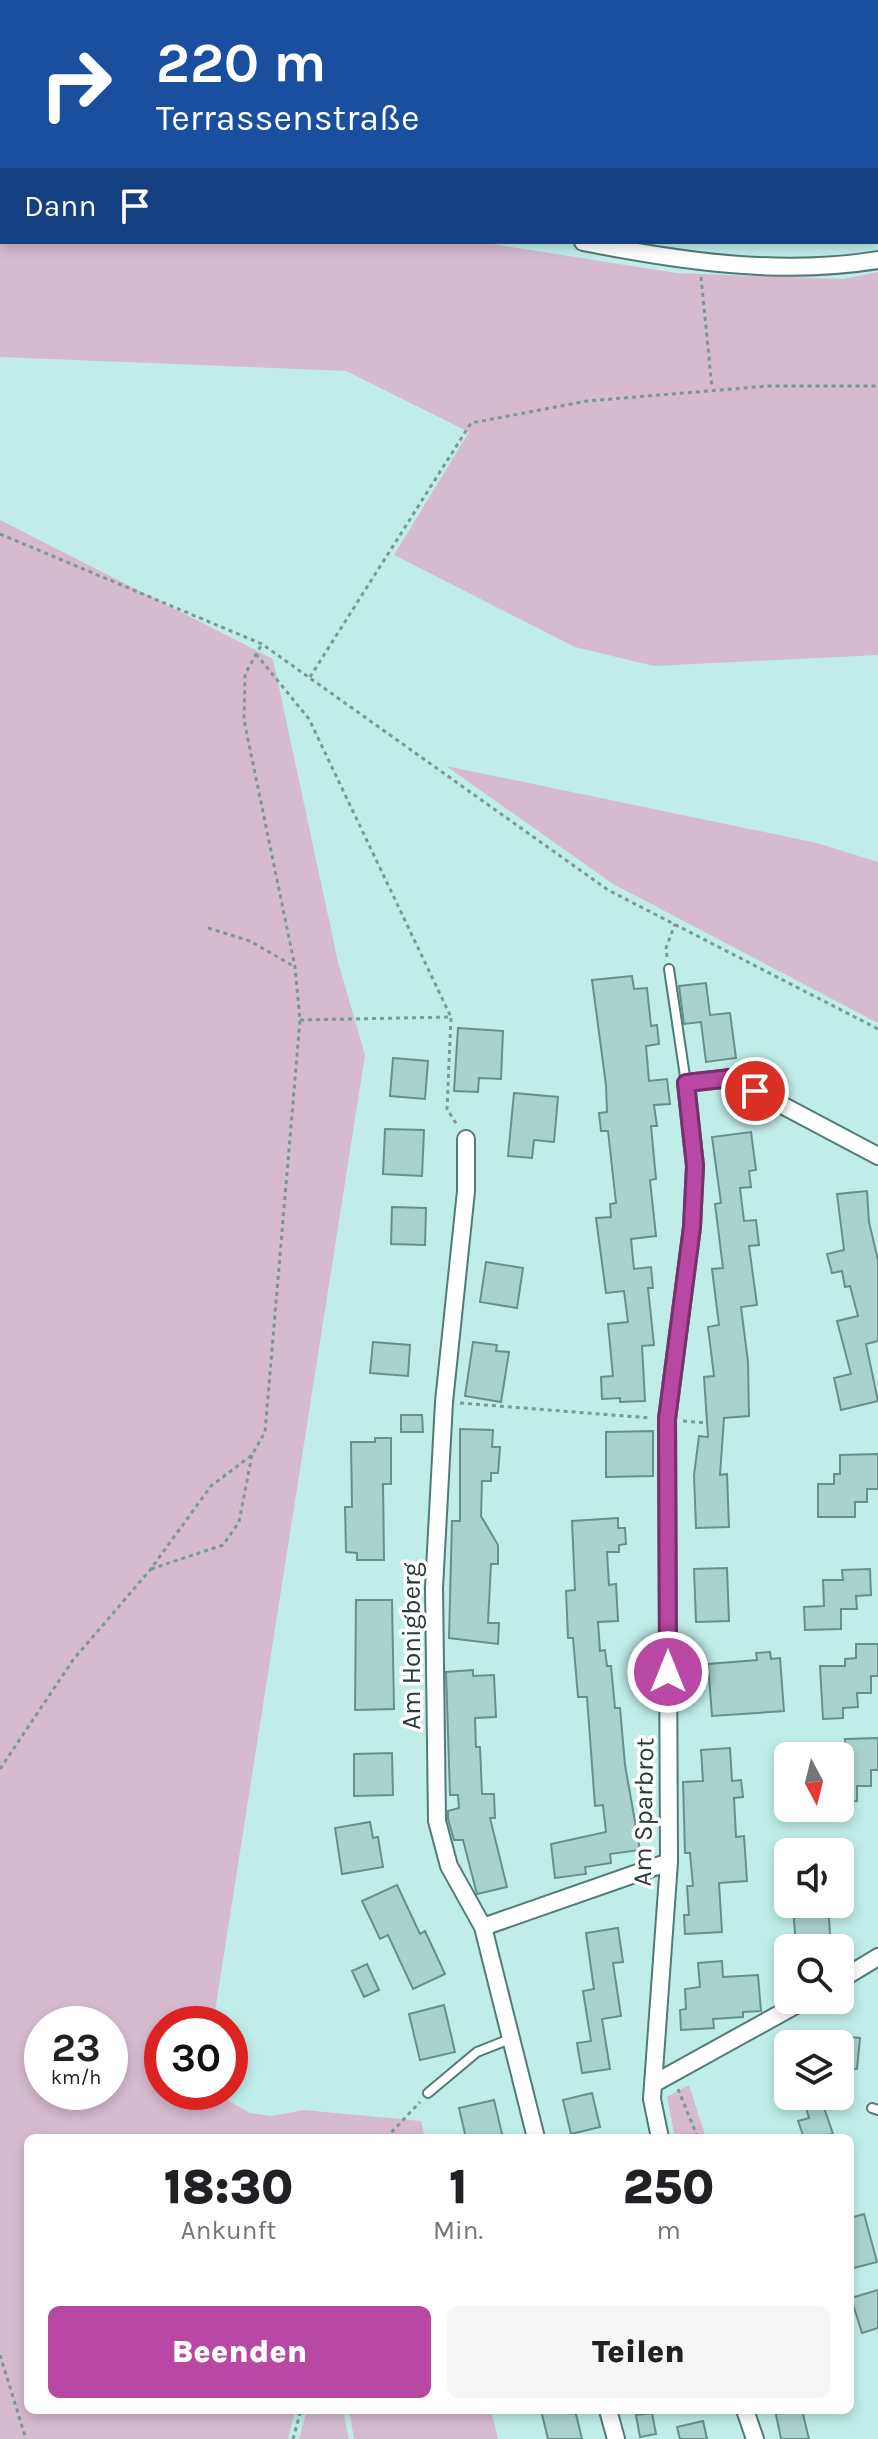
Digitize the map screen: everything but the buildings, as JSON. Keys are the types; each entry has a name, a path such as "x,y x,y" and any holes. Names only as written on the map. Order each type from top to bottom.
{"street":[{"path":"595,244 699,261 802,267 878,260"},
{"path":"686,1083 731,1078 878,1156"},
{"name":"Am Sparbrot","path":"659,2134 653,2115 653,2084 669,1862 667,1419 694,1197 695,1166 686,1083"},
{"name":"Am Honigberg","path":"466,1139 466,1191 444,1402 434,1588 437,1821 449,1866 483,1927 535,2134"},
{"path":"483,1927 669,1862"},
{"path":"854,1972 878,1957"},
{"path":"653,2084 780,2014"},
{"path":"609,2414 616,2439"},
{"path":"746,2414 755,2439"}],"lane":[{"name":"Am Sparbrot","path":"669,969 686,1083"},
{"path":"428,2093 477,2052 510,2039"}],"path":[{"path":"699,261 712,390"},
{"path":"310,677 471,423 587,401 768,386 878,386"},
{"path":"0,534 262,644 608,890 878,1029"},
{"path":"150,1570 223,1545 239,1522 252,1455 265,1432 300,1020 295,967 244,720 245,674 262,644"},
{"path":"256,654 309,719 451,1017 447,1109 466,1139"},
{"path":"669,969 666,948 675,924"},
{"path":"208,928 250,941 295,967"},
{"path":"300,1020 451,1017"},
{"path":"444,1402 707,1423"},
{"path":"0,1769 73,1660 150,1570 211,1486 252,1455"},
{"path":"672,2074 696,2134"},
{"path":"390,2134 428,2093"},
{"path":"0,2355 26,2439"},
{"path":"293,2439 300,2414"}],"shaded area":[{"path":"0,244 492,244 677,273 843,279 878,272 878,655 654,666 575,647 394,555 469,432 346,371 0,357"},
{"path":"0,520 273,659 338,962 365,1055 216,2006 144,2006 144,2110 245,2110 272,2116 304,2110 421,2121 424,2134 24,2134 24,2414 294,2414 288,2439 0,2439"},
{"path":"446,766 817,843 878,862 878,1023 613,884"},
{"path":"689,2085 705,2134 674,2134 667,2097"},
{"path":"306,2414 344,2414 349,2439 299,2439"},
{"path":"350,2414 492,2414 498,2439 354,2439"}],"route":[{"path":"668,1672 667,1419 692,1227 695,1166 686,1083 731,1078 755,1091"}]}
